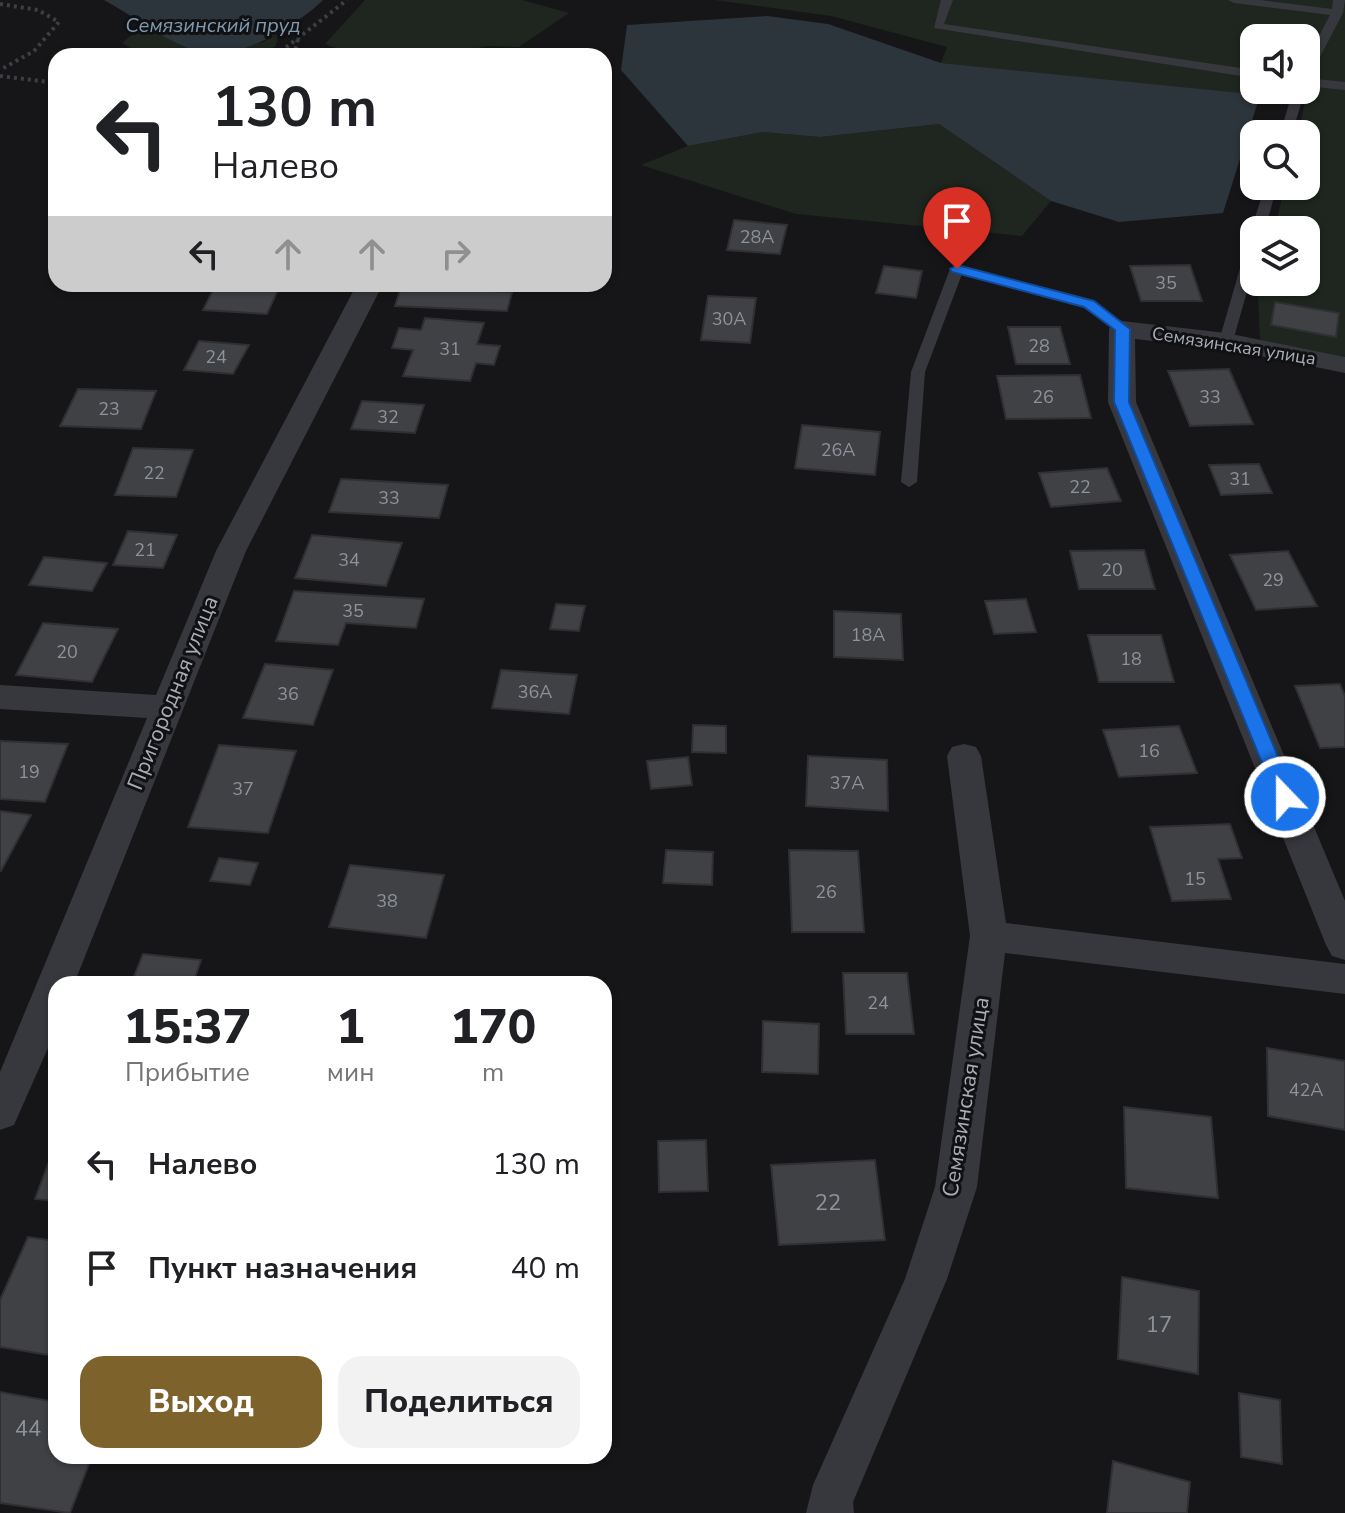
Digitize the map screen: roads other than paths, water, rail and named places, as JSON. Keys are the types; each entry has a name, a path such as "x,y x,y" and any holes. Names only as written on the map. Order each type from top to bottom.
{"street":[{"name":"Пригородная улица","path":"58,976 231,551 366,292"},
{"name":"Семязинская улица","path":"1122,329 1226,341 1345,365"},
{"path":"1122,329 1122,402 1345,945"},
{"path":"0,697 167,707"},
{"name":"Семязинская улица","path":"830,1513 830,1502 926,1279 956,1187 989,936 964,756"},
{"path":"989,936 1345,979"},
{"name":"Пригородная улица","path":"0,1113 48,1001"}],"lane":[{"path":"947,0 938,26 1240,72"},
{"path":"1234,0 1338,6 1320,43"},
{"path":"1320,83 1345,86"},
{"path":"909,482 918,372 957,269 1089,304 1122,329"},
{"path":"1226,341 1240,292"}],"water":[{"name":"Семязинский пруд","path":"104,0 323,0 296,22 243,48 188,48"},
{"path":"767,16 828,24 941,63 1240,93 1240,104 1257,104 1252,120 1240,120 1240,159 1223,213 1119,222 1051,201 939,124 820,137 763,132 688,146 621,70 627,25"}]}
